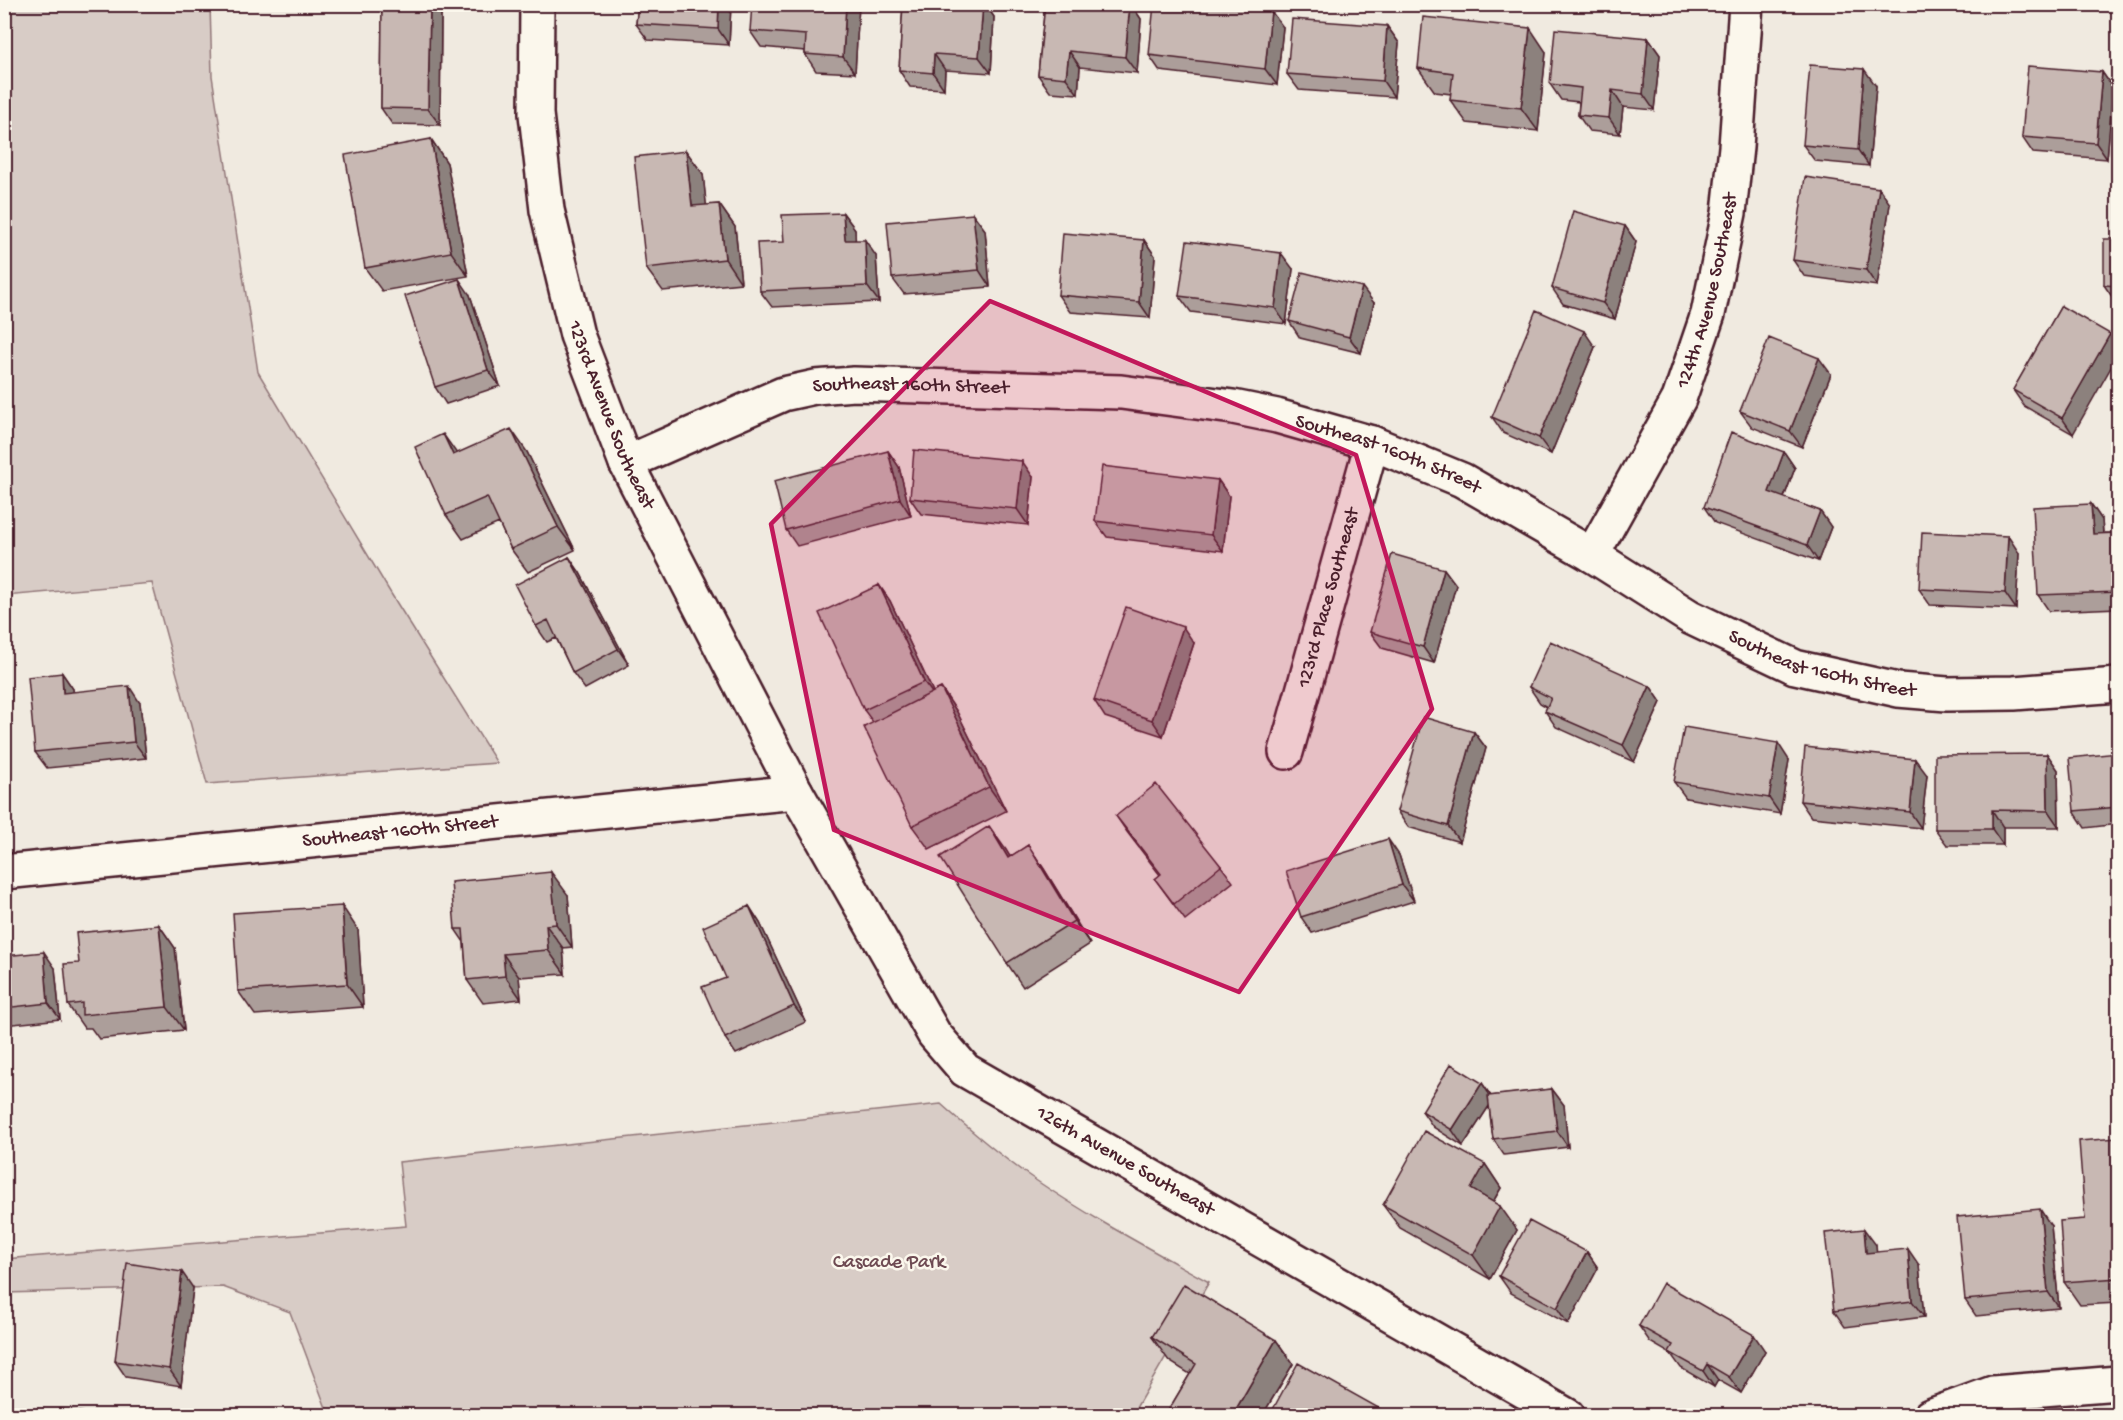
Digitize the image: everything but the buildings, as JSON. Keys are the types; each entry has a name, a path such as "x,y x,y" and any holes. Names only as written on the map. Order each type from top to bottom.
{"street":[{"name":"123rd Avenue Southeast","path":"537,4 536,114 547,210 577,335 626,464 796,792"},
{"name":"124th Avenue Southeast","path":"1592,555 1679,399 1708,314 1729,213 1746,4"},
{"name":"Southeast 160th Street","path":"626,464 783,394 814,387 854,384 1121,392 1233,407 1277,416 1372,443 1462,480 1592,555 1690,617 1795,667 1898,690 1947,694 2014,693 2118,685"},
{"name":"123rd Place Southeast","path":"1286,752 1372,443"},
{"name":"Southeast 160th Street","path":"4,872 796,792"},
{"name":"126th Avenue Southeast","path":"796,792 934,1034 965,1070 1568,1416"},
{"path":"1930,1416 1993,1393 2118,1383"}],"highlighted area":[{"path":"990,301 1356,455 1432,709 1239,992 834,830 771,524"}],"green space":[{"path":"5,4 210,5 212,76 258,372 390,592 497,763 207,784 152,583 5,596"},
{"name":"Cascade Park","path":"941,1104 1010,1162 1055,1193 1098,1220 1209,1282 1132,1415 329,1416 290,1312 223,1287 5,1293 4,1259 406,1226 399,1162"}]}
